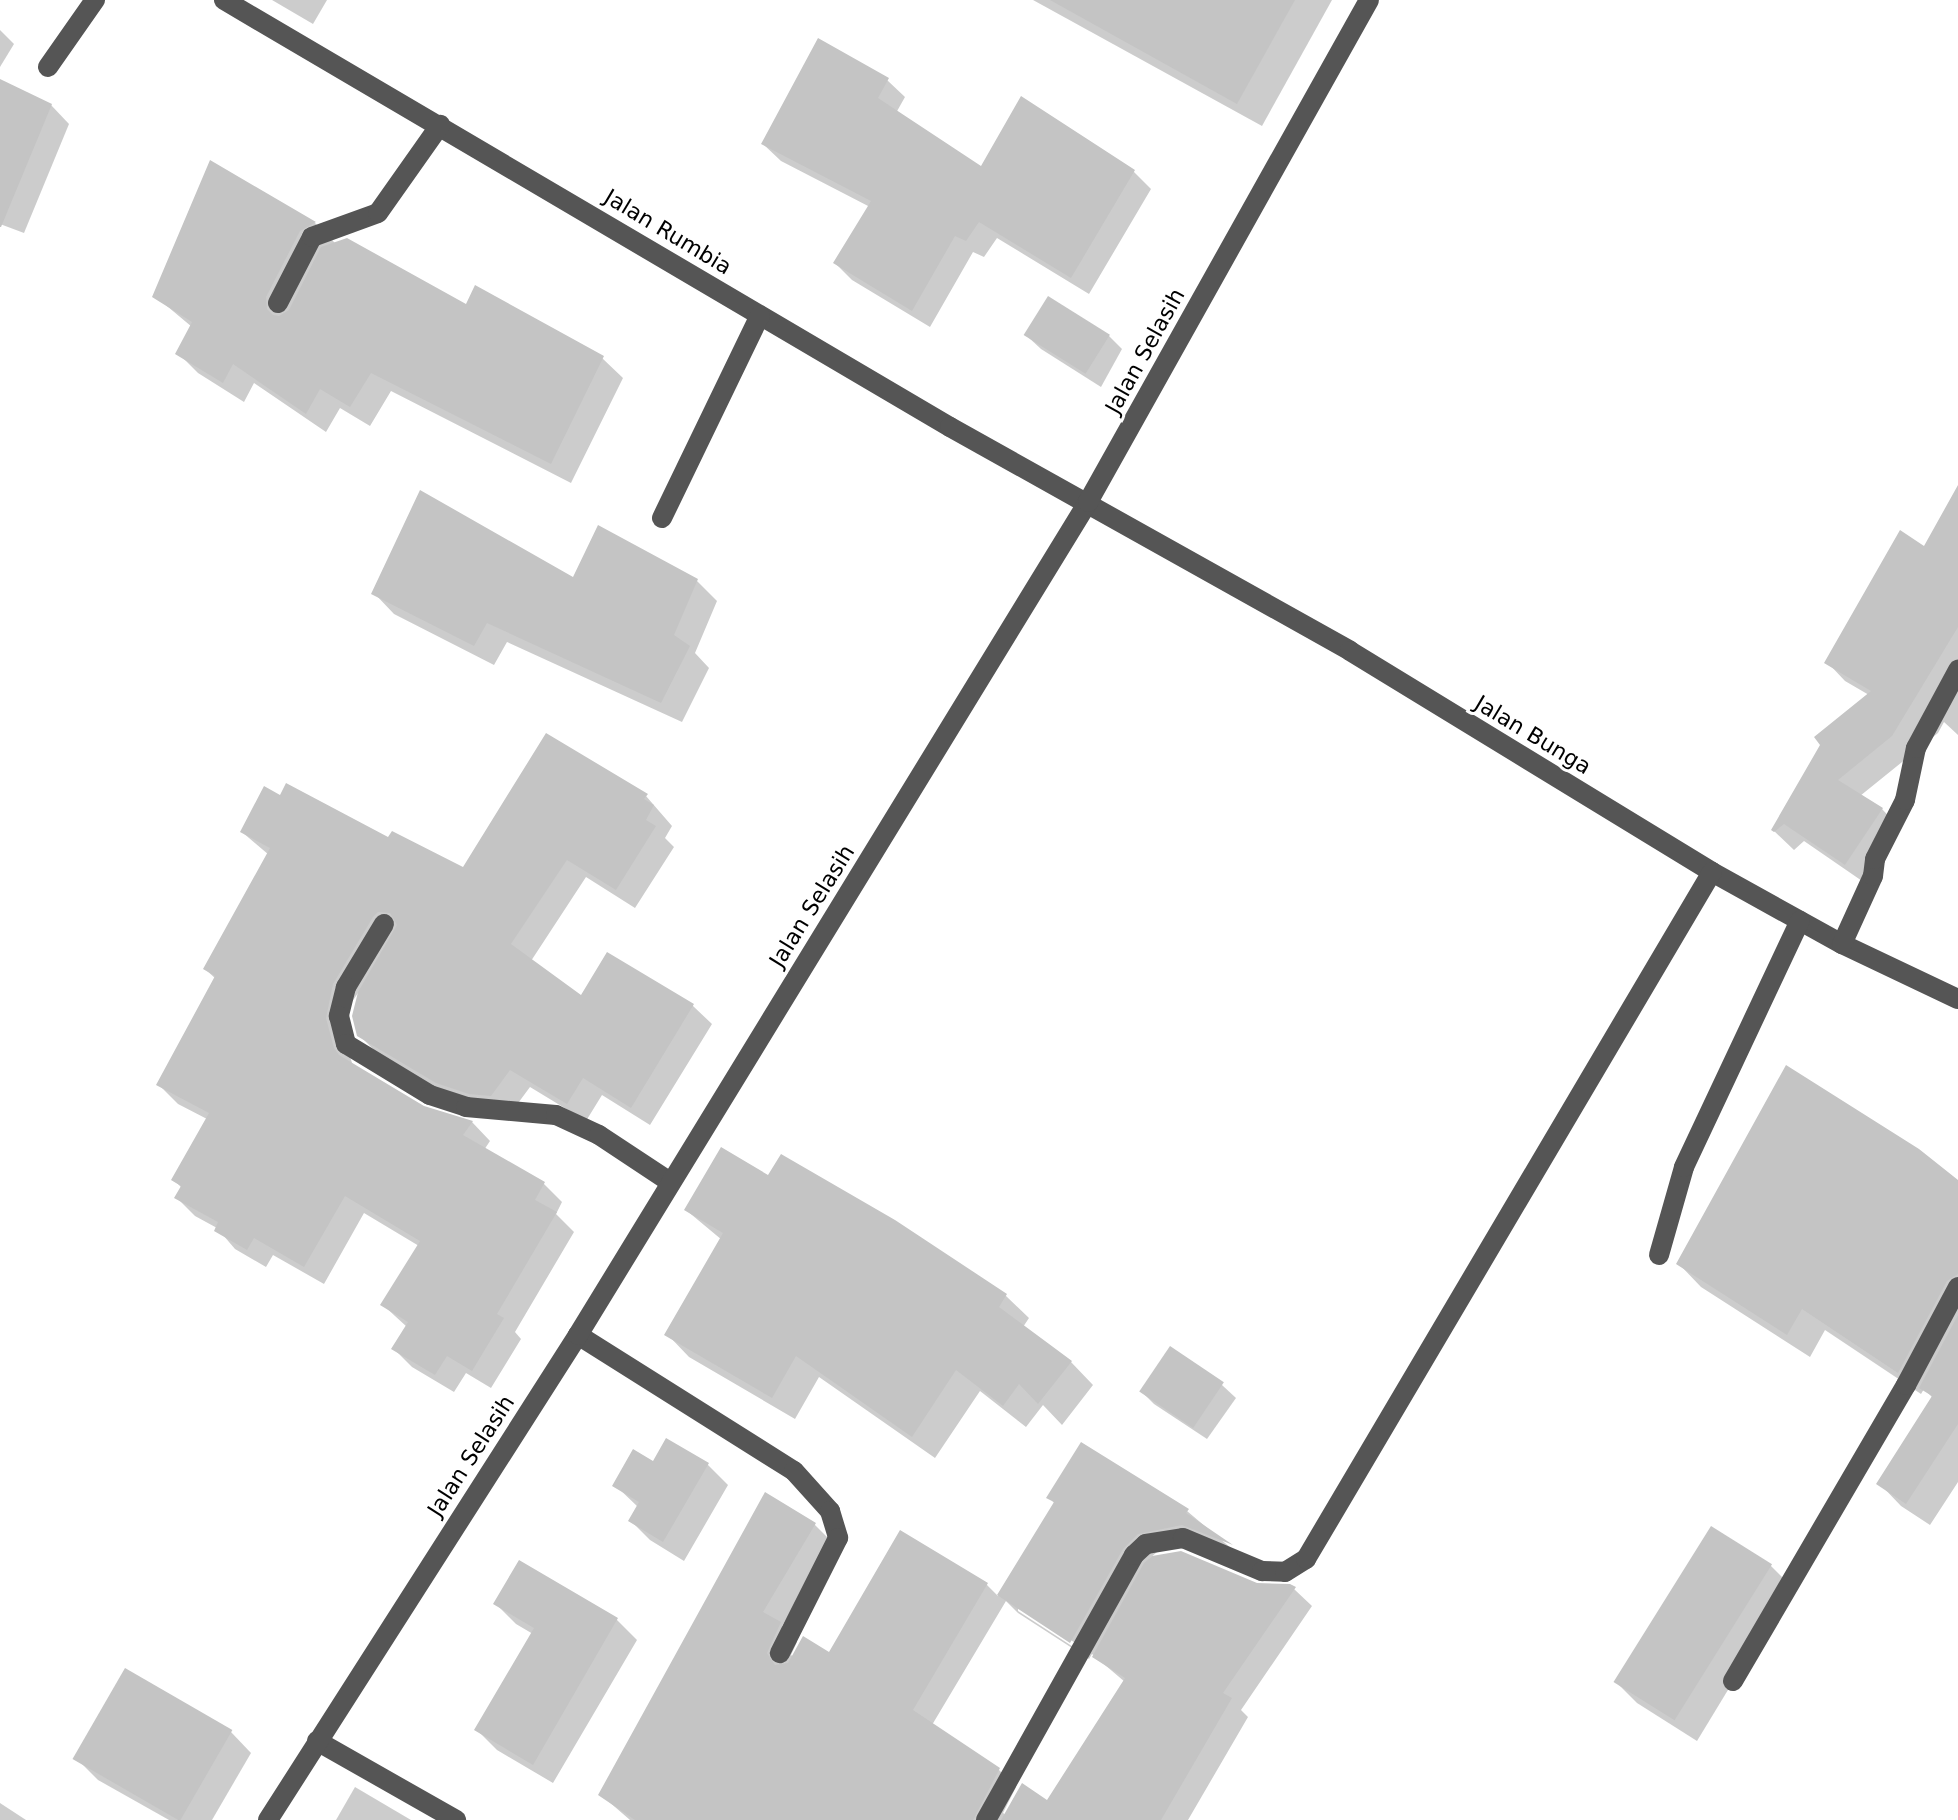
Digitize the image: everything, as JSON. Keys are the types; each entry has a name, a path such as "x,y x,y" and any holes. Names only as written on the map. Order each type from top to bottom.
{"street":[{"path":"48,67 95,0"},
{"name":"Jalan Rumbia","path":"224,0 950,427 1088,502"},
{"name":"Jalan Selasih","path":"268,1820 578,1335 1088,502 1369,0"},
{"path":"278,303 312,237 378,213 440,125"},
{"path":"662,518 760,315"},
{"name":"Jalan Bunga","path":"1088,502 1350,651 1712,872 1842,944 1958,999"},
{"path":"1842,944 1873,876 1875,859 1905,800 1916,748 1958,670"},
{"path":"986,1820 1134,1555 1146,1544 1183,1538 1262,1571 1285,1572 1306,1559 1712,872"},
{"path":"1659,1255 1684,1167 1800,921"},
{"path":"384,924 346,987 339,1016 346,1044 430,1095 466,1107 556,1115 599,1135 670,1182"},
{"path":"1733,1681 1906,1385 1958,1287"},
{"path":"578,1335 794,1471 830,1511 838,1538 780,1653"},
{"path":"317,1741 456,1820"}],"building":[{"path":"1050,0 1295,0 1237,104"},
{"path":"818,38 889,78 878,98 981,166 1021,96 1135,170 1071,278 979,222 966,241 955,236 912,311 833,263 871,201 761,144"},
{"path":"0,79 52,104 1,227 0,227"},
{"path":"210,160 316,222 300,231 266,297 267,309 273,315 279,316 289,310 321,247 347,238 466,304 475,285 604,356 551,464 371,373 350,407 320,389 306,414 233,364 223,383 175,354 192,322 152,297"},
{"path":"1048,296 1110,335 1086,374 1024,335"},
{"path":"1958,485 1958,627 1892,736 1838,780 1883,808 1845,865 1784,824 1774,832 1771,830 1820,745 1814,737 1871,691 1824,663 1900,530 1924,546"},
{"path":"420,490 573,577 598,525 698,579 674,635 690,646 661,703 487,623 474,646 371,594"},
{"path":"546,733 648,794 644,799 654,805 646,820 656,826 616,890 567,860 511,944 581,995 607,952 694,1004 631,1108 583,1078 567,1104 510,1070 491,1096 469,1094 436,1083 357,1036 352,1016 358,992 397,925 390,913 378,912 373,917 333,984 326,1018 334,1048 339,1055 424,1106 473,1121 463,1135 545,1182 535,1200 557,1212 497,1314 504,1318 472,1371 447,1356 435,1375 391,1349 408,1322 380,1305 420,1241 345,1196 304,1267 254,1238 247,1250 214,1231 218,1222 174,1198 181,1186 171,1180 209,1113 156,1085 215,976 203,969 270,848 240,832 264,786 280,795 286,783 388,837 392,831 463,867"},
{"path":"1786,1065 1919,1149 1958,1180 1958,1274 1947,1281 1898,1373 1802,1309 1787,1335 1676,1264"},
{"path":"721,1147 768,1175 781,1154 895,1220 1007,1294 999,1307 1072,1361 1038,1404 1019,1384 1003,1406 956,1370 912,1437 796,1356 772,1398 664,1335 723,1233 684,1210"},
{"path":"1958,1315 1958,1424 1906,1504 1876,1484 1932,1396 1919,1388"},
{"path":"1170,1346 1224,1382 1193,1428 1139,1392"},
{"path":"666,1438 709,1463 663,1542 628,1521 639,1502 612,1486 633,1449 653,1461"},
{"path":"1081,1442 1189,1509 1186,1513 1233,1545 1182,1525 1138,1534 1123,1549 1070,1643 997,1595 1054,1502 1046,1498"},
{"path":"765,1492 816,1523 763,1612 781,1622 767,1653 775,1665 788,1663 803,1636 829,1652 900,1530 988,1583 913,1710 1000,1768 973,1820 635,1820 598,1795"},
{"path":"1711,1526 1772,1564 1675,1720 1613,1682"},
{"path":"1181,1551 1257,1583 1296,1587 1223,1693 1232,1698 1161,1820 1001,1820 1022,1783 1047,1800 1125,1678 1092,1657 1144,1563 1152,1556"},
{"path":"519,1560 618,1618 533,1765 474,1730 534,1628 493,1604"},
{"path":"125,1668 232,1730 180,1820 72,1759"}]}
